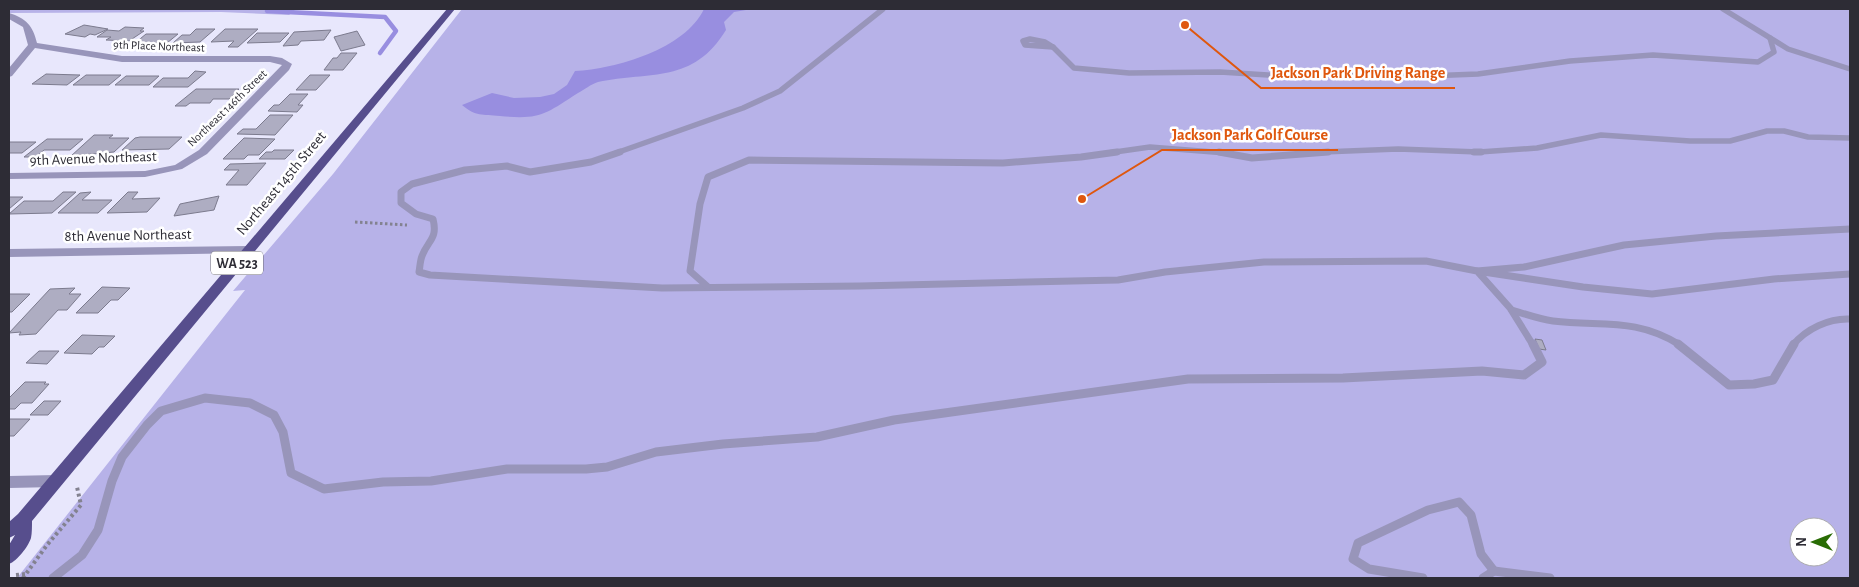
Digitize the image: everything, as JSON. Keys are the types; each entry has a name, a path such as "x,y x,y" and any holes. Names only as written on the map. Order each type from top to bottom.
{"main road":[{"name":"Northeast 145th Street","path":"9,531 24,519 451,9"},
{"name":"Northeast 145th Street","path":"9,557 23,538 24,519"}],"street":[{"path":"9,16 24,21 29,27 33,45 9,74"},
{"name":"9th Place Northeast","path":"33,45 131,60 270,59 284,62"},
{"name":"Northeast 146th Street","path":"178,167 204,152 286,68 284,62"},
{"name":"9th Avenue Northeast","path":"9,176 145,174 178,167"},
{"name":"8th Avenue Northeast","path":"9,253 248,250"},
{"path":"9,482 56,481"}],"lane":[{"path":"883,9 780,91 743,108 590,162 530,172 507,166 488,167 465,170 412,184 401,192 401,203 416,214 433,219 435,227 433,240 422,256 420,272 430,275 662,288 707,286 860,286 1118,280 1165,272 1264,262 1426,260 1583,287 1652,294 1774,279 1850,274"},
{"path":"1723,9 1788,49 1850,69"},
{"path":"1054,47 1074,68 1129,73 1220,72 1299,77 1317,74 1427,76 1478,74 1570,62 1653,55 1758,62 1774,52 1770,38"},
{"path":"707,286 690,271 700,204 708,177 749,160 1003,163 1081,157 1150,147 1215,152 1252,158 1299,153 1398,149 1479,152 1537,148 1600,134 1690,141 1730,141 1767,131 1784,131 1808,136 1850,138"},
{"path":"1477,270 1524,267 1624,246 1716,236 1817,229 1850,229"},
{"path":"54,578 82,555 98,530 112,480 122,457 147,425 161,411 205,398 250,402 274,415 283,432 291,473 324,489 383,482 431,481 506,469 586,469 607,467 656,452 723,444 817,437 894,420 1188,379 1344,378 1482,371 1524,375 1542,362 1512,310 1477,270"},
{"path":"1512,310 1552,321 1631,325 1652,331 1678,344 1729,385 1754,384 1773,380 1791,346 1800,334 1814,326 1850,319"},
{"path":"1423,578 1368,568 1353,559 1358,543 1400,524 1427,509 1459,502 1471,515 1481,554 1494,572"},
{"path":"1483,578 1494,572 1550,578"}],"path":[{"path":"355,222 435,227"},
{"path":"23,578 47,545 82,505 77,487"},
{"path":"16,575 27,574"}],"shaded area":[{"path":"9,9 296,9 289,15 221,12 9,13"},
{"path":"462,9 1850,9 1850,578 17,578 245,290 233,291 333,174"},
{"path":"704,9 752,9 734,12 724,22 726,30 713,47 700,59 685,67 653,75 598,82 550,111 534,116 514,117 480,114 462,105 492,93 514,98 540,97 554,94 567,85 575,71 629,61 666,46 695,23"}],"building":[{"path":"84,25 108,29 85,37 65,34"},
{"path":"125,27 144,28 140,31 144,31 129,41 106,40 111,37 97,37 107,30 119,31"},
{"path":"196,29 215,29 200,42 173,43 182,35 190,35"},
{"path":"225,29 258,29 238,47 228,47 234,41 211,42"},
{"path":"331,30 324,40 301,41 298,45 283,46 294,32"},
{"path":"357,31 365,45 341,51 334,37"},
{"path":"257,33 289,33 280,42 247,43"},
{"path":"146,34 178,34 167,43 135,43"},
{"path":"341,53 357,53 343,70 324,70 333,58 337,58"},
{"path":"195,71 206,72 188,87 153,87 163,78 188,78"},
{"path":"46,74 80,75 67,85 32,84"},
{"path":"86,75 121,75 109,85 73,85"},
{"path":"310,75 330,75 316,90 296,90"},
{"path":"126,76 159,76 149,85 115,85"},
{"path":"196,89 239,89 229,99 213,99 210,103 190,103 186,106 175,106"},
{"path":"290,94 308,94 298,105 303,105 297,112 268,111 274,105 279,105"},
{"path":"270,115 293,115 275,135 237,134 243,129 256,129"},
{"path":"94,135 113,135 109,138 129,138 114,152 71,156"},
{"path":"182,137 169,149 122,150 135,138"},
{"path":"244,138 275,139 259,155 248,155 244,159 223,159"},
{"path":"47,139 83,139 70,150 44,150 36,157 24,157"},
{"path":"9,142 36,142 22,153 9,153"},
{"path":"294,150 285,159 259,159 266,152"},
{"path":"266,163 247,185 226,185 239,170 224,170 230,164"},
{"path":"63,192 76,192 52,213 9,214 24,201 53,201"},
{"path":"91,192 82,200 112,200 98,213 58,213 80,193"},
{"path":"128,192 138,192 132,199 160,198 147,212 107,213"},
{"path":"219,196 214,210 174,216 180,204"},
{"path":"9,197 23,197 9,209"},
{"path":"102,287 130,288 118,300 111,300 98,313 76,313"},
{"path":"75,288 69,294 81,294 67,310 58,310 36,334 19,335 21,332 9,333 50,289"},
{"path":"9,294 30,294 12,312 9,312"},
{"path":"82,335 115,336 104,347 99,347 92,354 64,353"},
{"path":"1535,339 1542,340 1546,350 1539,349"},
{"path":"39,351 59,351 47,364 26,363"},
{"path":"25,382 46,382 44,384 49,384 32,403 21,403 15,409 9,409 9,398"},
{"path":"44,401 61,401 48,415 30,415"},
{"path":"9,419 30,419 14,436 9,436"}],"waterway":[{"path":"269,9 267,11 385,17 396,31 380,53"}],"place":[{"name":"Jackson Park Driving Range","path":"1185,25"},
{"name":"Jackson Park Golf Course","path":"1082,199"}]}
